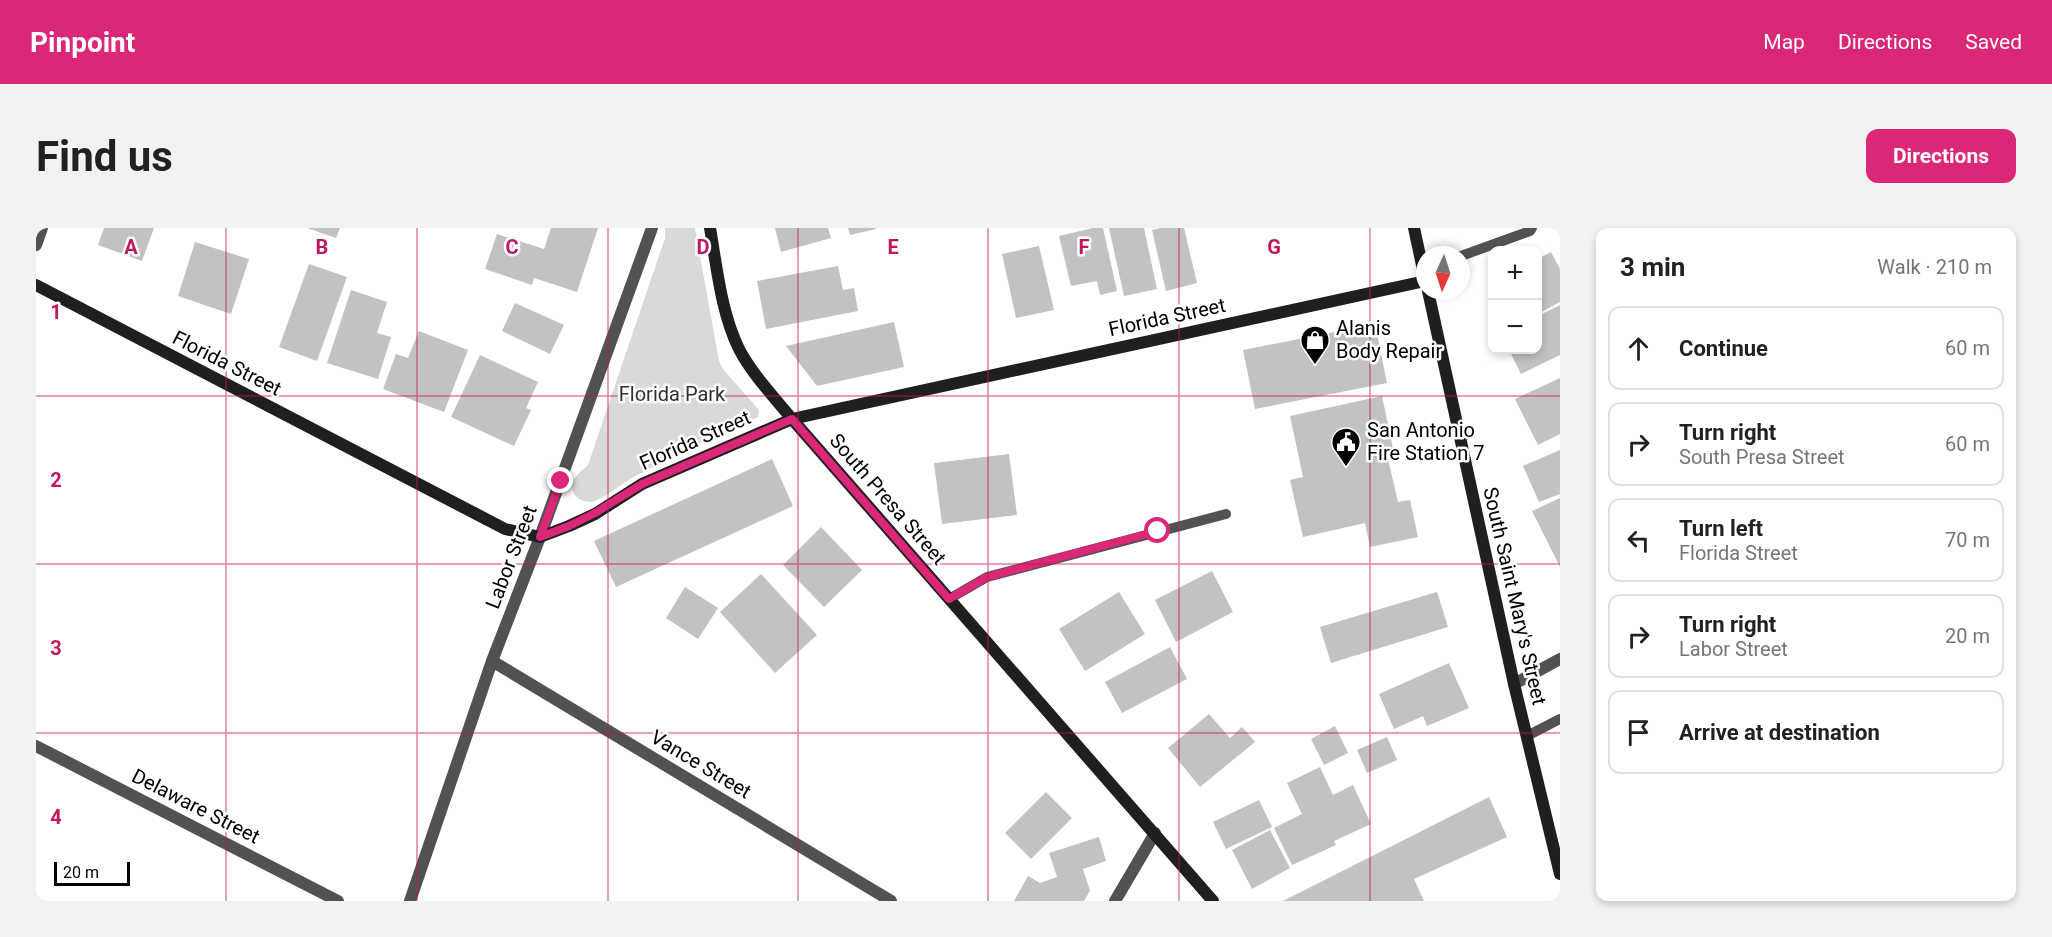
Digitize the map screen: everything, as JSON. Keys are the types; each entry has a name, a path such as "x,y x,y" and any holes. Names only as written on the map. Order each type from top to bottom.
{"main road":[{"name":"South Presa Street","path":"710,228 720,291 729,324 739,349 753,370 792,419 1213,901"},
{"path":"1414,228 1418,246"},
{"name":"Florida Street","path":"36,285 505,529 540,537 595,513 642,484 792,419 1416,277"},
{"name":"South Saint Mary's Street","path":"1430,300 1514,684 1560,870"}],"street":[{"path":"36,245 42,228"},
{"name":"Labor Street","path":"410,901 492,661 540,537 652,228"},
{"path":"1514,684 1560,659"},
{"name":"Vance Street","path":"492,661 891,901"},
{"name":"Delaware Street","path":"36,746 338,901"},
{"path":"1115,901 1155,833"}],"lane":[{"path":"1470,253 1533,228"},
{"path":"949,599 987,577 1226,514"},
{"path":"1527,736 1560,719"}],"green space":[{"name":"Florida Park","path":"665,228 695,228 719,361 723,369 759,410 758,417 649,469 600,499 585,501 573,492 572,483 588,465 665,238"}],"building":[{"path":"104,228 154,228 142,261 98,245"},
{"path":"307,228 340,228 336,238"},
{"path":"551,228 598,228 577,292 534,278 532,285 485,269 497,234 544,249"},
{"path":"775,228 828,228 831,238 781,252"},
{"path":"848,228 876,228 876,229 850,235"},
{"path":"1103,228 1117,291 1100,295 1097,281 1071,286 1059,236"},
{"path":"1109,228 1144,228 1157,289 1124,296"},
{"path":"1184,228 1197,283 1166,291 1152,230"},
{"path":"195,242 249,259 231,314 178,296"},
{"path":"1039,246 1054,310 1016,318 1002,254"},
{"path":"1551,252 1560,269 1560,302 1542,312 1542,300 1542,257"},
{"path":"309,264 347,277 317,361 279,347"},
{"path":"838,266 843,290 854,288 858,311 766,329 757,281"},
{"path":"351,290 387,302 377,333 391,337 378,379 327,363"},
{"path":"515,303 564,325 550,354 502,331"},
{"path":"1560,305 1560,355 1521,374 1511,354 1542,354 1542,314"},
{"path":"894,322 904,367 817,386 786,346"},
{"name":"Alanis Body Repair","path":"1375,324 1387,383 1255,409 1243,350"},
{"path":"419,331 468,350 444,412 383,389 396,354 408,358"},
{"path":"480,355 538,382 526,408 531,410 514,446 451,417"},
{"path":"1560,378 1560,434 1538,445 1515,399"},
{"name":"San Antonio Fire Station 7","path":"1382,396 1395,458 1388,459 1398,502 1410,500 1418,537 1370,547 1365,523 1303,537 1290,480 1303,477 1290,416"},
{"path":"1560,450 1560,494 1539,502 1523,466"},
{"path":"1009,454 1017,515 942,524 934,463"},
{"path":"772,459 793,506 616,587 594,541"},
{"path":"1560,498 1560,567 1532,511"},
{"path":"821,527 862,570 824,607 783,565"},
{"path":"1212,571 1233,612 1176,642 1155,600"},
{"path":"761,574 817,635 775,673 720,612"},
{"path":"685,587 718,608 698,639 666,618"},
{"path":"1119,592 1145,634 1085,671 1059,629"},
{"path":"1437,592 1448,627 1331,663 1320,627"},
{"path":"1170,647 1187,679 1122,713 1105,682"},
{"path":"1449,663 1469,708 1427,726 1423,716 1394,729 1379,694"},
{"path":"1209,714 1230,738 1242,727 1255,742 1200,787 1168,748"},
{"path":"1335,726 1348,753 1324,765 1311,739"},
{"path":"1387,737 1397,760 1367,773 1357,750"},
{"path":"1320,767 1333,795 1353,785 1371,824 1334,841 1336,845 1292,865 1274,828 1302,814 1287,783"},
{"path":"1046,792 1072,818 1031,859 1005,833"},
{"path":"1489,797 1507,837 1414,879 1424,901 1283,901"},
{"path":"1259,800 1272,827 1226,849 1213,822"},
{"path":"1270,830 1290,868 1252,889 1232,850"},
{"path":"1099,837 1106,861 1083,869 1090,891 1084,901 1014,901 1028,876 1040,883 1057,877 1049,853"}],"place":[{"name":"Alanis Body Repair","path":"1315,366"},
{"name":"San Antonio Fire Station 7","path":"1346,468"}],"route":[{"path":"561,481 540,537 595,513 642,484 792,419 949,599 987,577 1158,531"}]}
